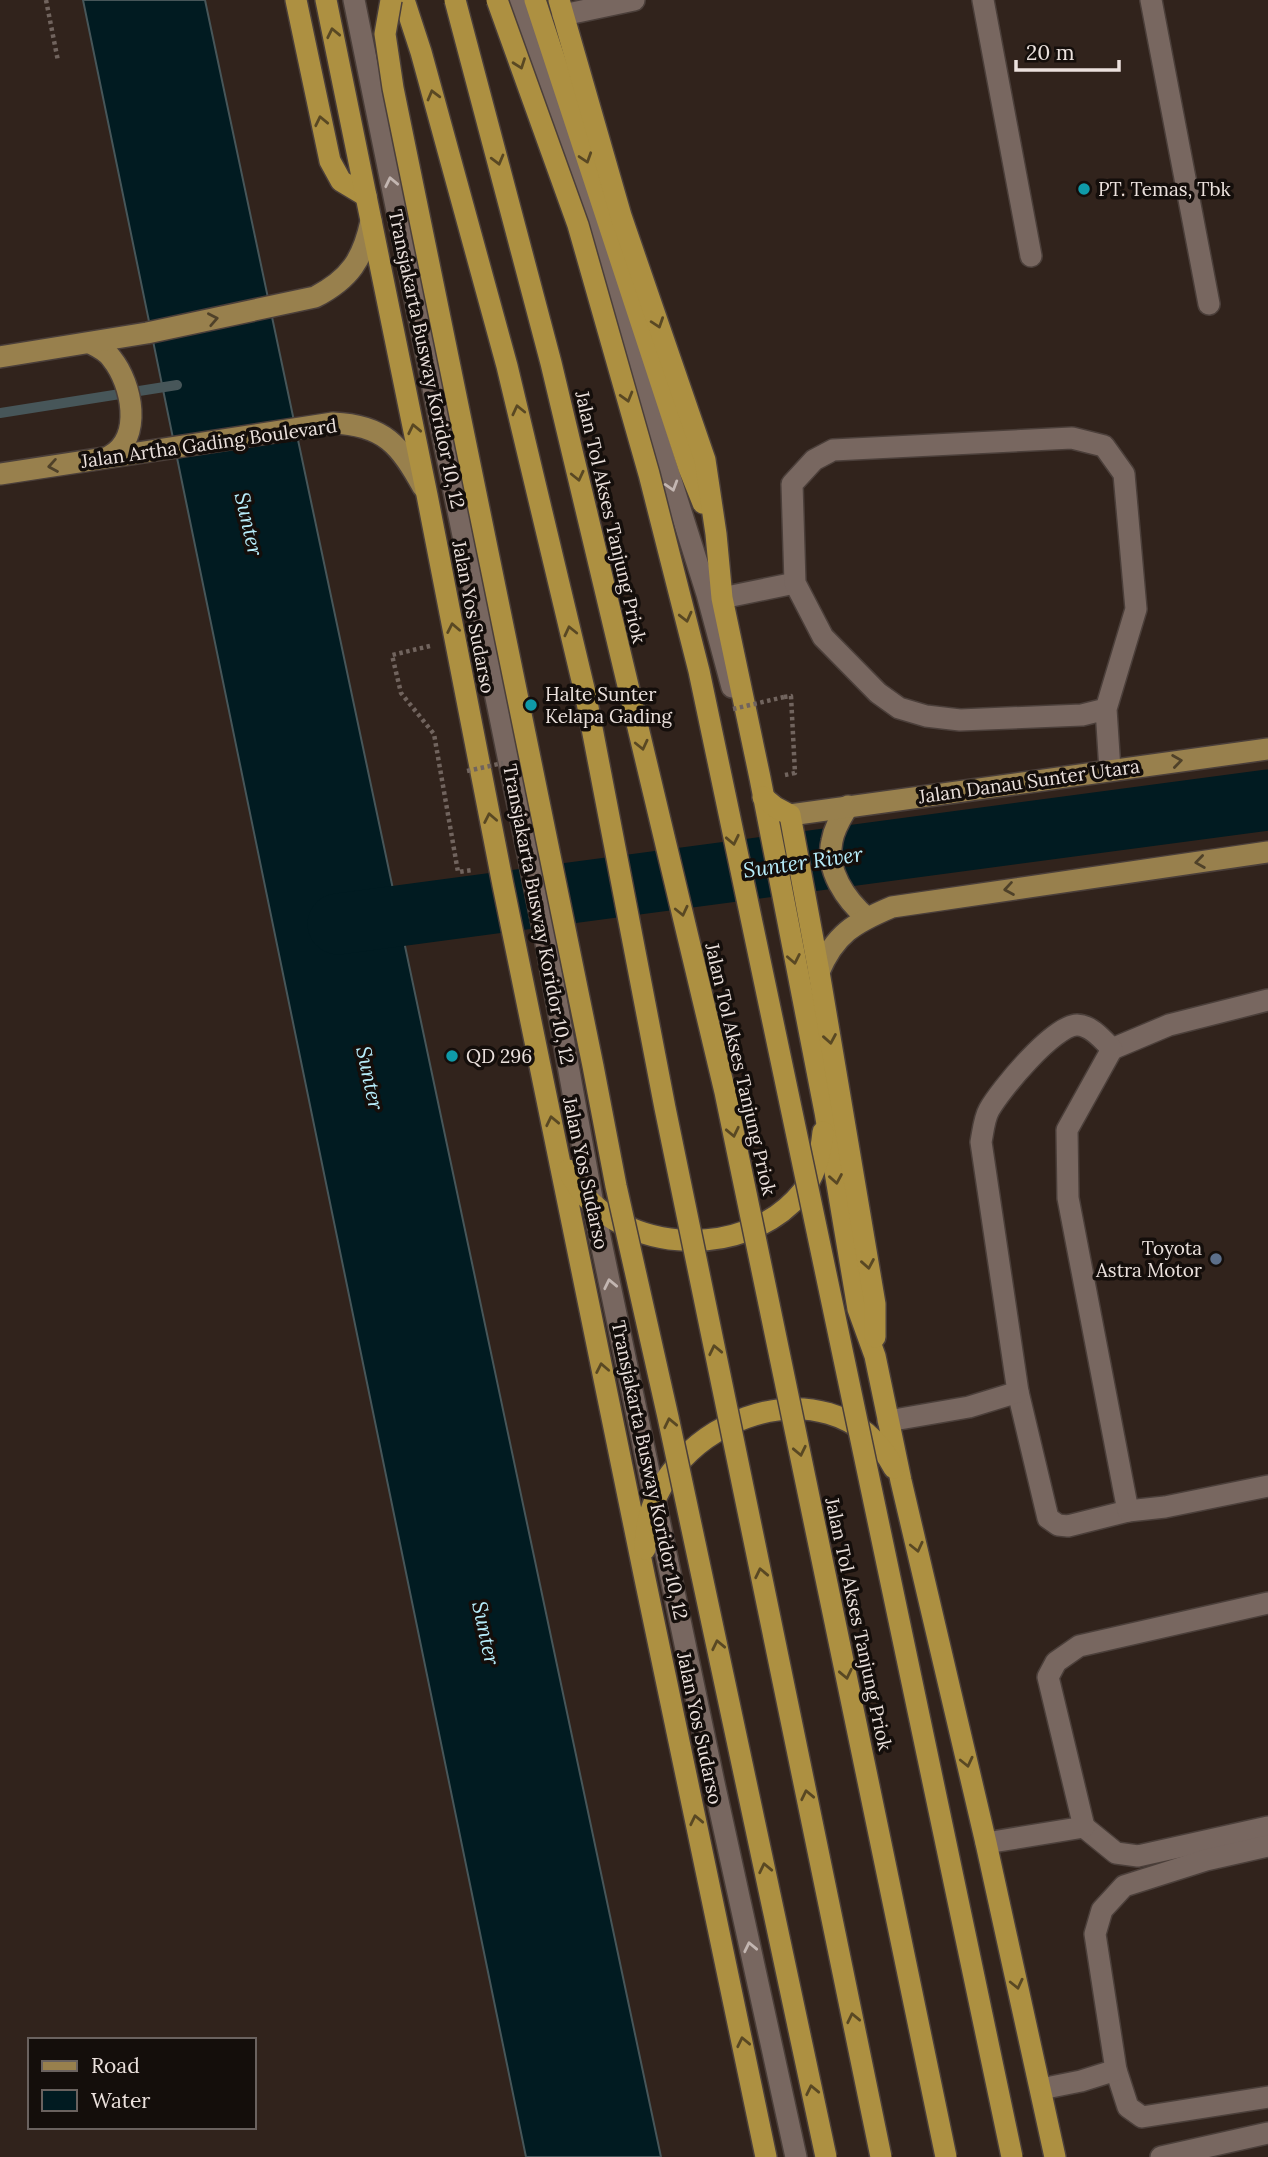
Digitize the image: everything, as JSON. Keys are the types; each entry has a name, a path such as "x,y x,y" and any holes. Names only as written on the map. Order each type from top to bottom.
{"highway":[{"path":"296,0 330,161 341,181 366,196"},
{"name":"Jalan Yos Sudarso","path":"326,0 517,954 766,2157"},
{"path":"391,0 385,34 393,88 616,1186 826,2157"},
{"path":"404,0 421,52 507,366 586,697 665,1108 881,2157"},
{"name":"Jalan Tol Akses Tanjung Priok","path":"455,0 551,363 725,1092 946,2157"},
{"path":"497,0 578,225 649,474 699,671 1013,2157"},
{"path":"716,534 689,468 538,10 561,8 621,216 705,460 716,534 722,598 825,1112 858,1309 875,1356 1055,2157"},
{"path":"763,797 790,815 874,1304 875,1356"},
{"path":"559,1150 570,1175 583,1194 626,1227 652,1236 680,1241 707,1240 734,1235 760,1225 783,1210 802,1191 814,1169 822,1143 825,1112"},
{"path":"645,1579 645,1533 664,1481 680,1459 701,1441 724,1426 750,1416 804,1410 857,1424 872,1436 887,1455 901,1481"}],"main road":[{"path":"0,357 146,333 315,297 341,281 351,271 367,242 371,221"},
{"path":"90,343 103,349 113,359 129,397 130,425 125,444 110,456"},
{"name":"Jalan Artha Gading Boulevard","path":"0,474 333,423 368,428 384,435 408,460 427,495"},
{"name":"Jalan Danau Sunter Utara","path":"790,815 1268,749"},
{"path":"848,806 836,826 831,844 833,866 839,887 856,909 867,918"},
{"path":"819,972 827,952 840,937 867,918 892,907 1268,852"}],"lane":[{"name":"Transjakarta Busway Koridor 10, 12","path":"354,0 546,943 593,1204 796,2157"},
{"path":"519,0 707,594 763,797"},
{"path":"561,8 634,0"},
{"path":"983,0 1031,256"},
{"path":"1151,0 1209,304"},
{"path":"1106,709 1083,715 960,720 926,716 899,708 878,693 823,637 795,583 792,484 814,460 833,450 1072,438 1104,446 1124,474 1136,609 1106,709 1110,770"},
{"path":"722,598 795,583"},
{"path":"1128,1511 1068,1198 1067,1130 1112,1049 1170,1025 1268,1000"},
{"path":"1112,1049 1093,1031 1079,1025 1063,1028 1003,1087 987,1113 982,1142 1018,1392 1048,1518 1058,1525 1068,1526 1128,1511 1165,1507 1268,1486"},
{"path":"888,1421 956,1410 1018,1392"},
{"path":"1268,1603 1079,1646 1056,1662 1048,1677 1084,1827 1116,1853 1138,1856 1268,1827"},
{"path":"986,1843 1084,1827"},
{"path":"1268,1846 1206,1860 1124,1886 1102,1910 1095,1934 1116,2070 1128,2107 1142,2117 1268,2096"},
{"path":"1041,2089 1116,2070"},
{"path":"1161,2157 1268,2133"}],"path":[{"path":"46,0 58,61"},
{"path":"455,641 392,655 401,694 434,734 458,872 474,870"},
{"path":"784,697 791,696 795,773"}],"water":[{"name":"Sunter","path":"83,0 205,0 661,2157 526,2157"}],"waterway":[{"path":"0,413 177,385"},
{"name":"Sunter River","path":"338,924 1268,800"}],"place":[{"name":"PT. Temas, Tbk","path":"1084,189"},
{"name":"Halte Sunter Kelapa Gading","path":"531,705"},
{"name":"QD 296","path":"452,1056"},
{"name":"Toyota Astra Motor","path":"1216,1259"}]}
